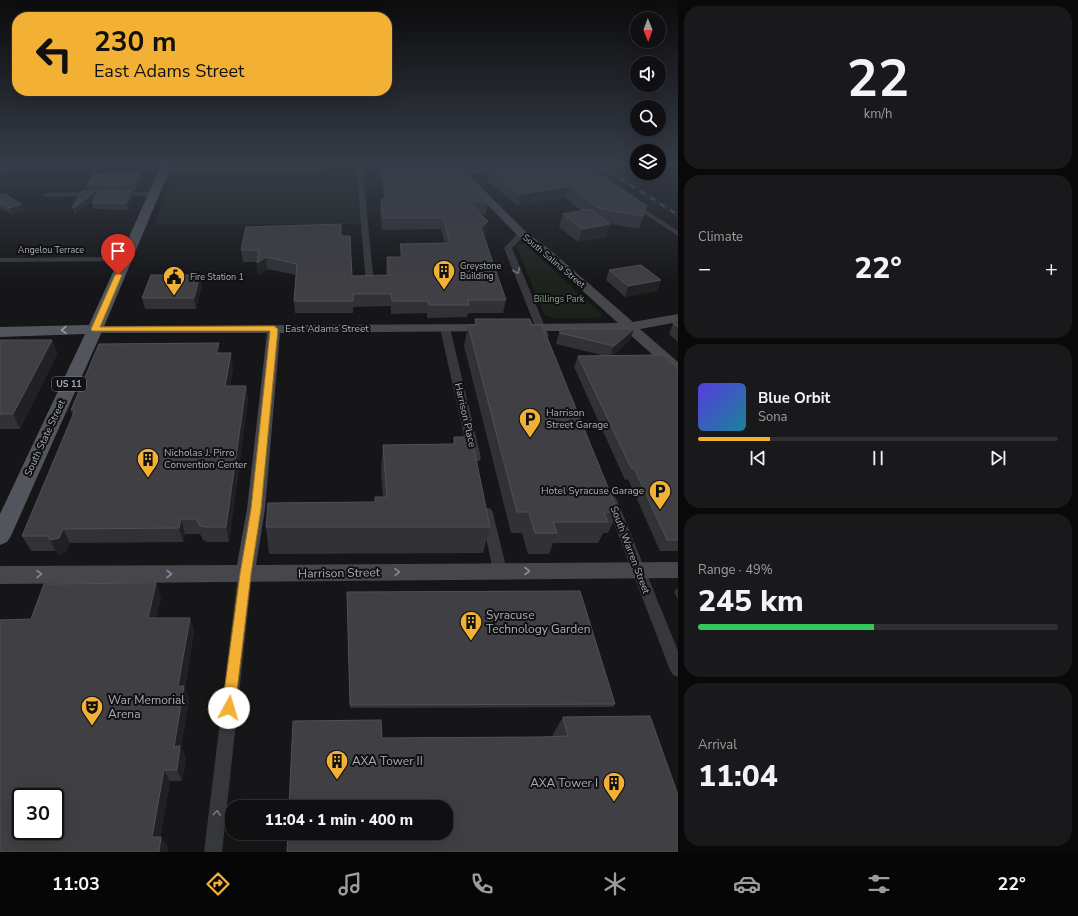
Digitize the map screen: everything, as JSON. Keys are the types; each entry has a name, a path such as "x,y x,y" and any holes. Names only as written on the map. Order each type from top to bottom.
{"main road":[{"name":"South State Street","path":"0,536 151,204"},
{"name":"South Salina Street","path":"491,204 522,234 545,251 678,370"},
{"name":"East Adams Street","path":"0,332 95,329 629,327 678,318"},
{"path":"245,574 256,509 274,329"},
{"name":"Harrison Street","path":"0,575 678,570"}],"street":[{"path":"364,204 370,284"},
{"path":"633,204 678,234"},
{"path":"522,234 508,248 549,346"},
{"name":"Angelou Terrace","path":"0,260 126,259"},
{"name":"Harrison Place","path":"445,328 478,471"},
{"name":"South Warren Street","path":"608,491 678,670"},
{"path":"485,502 500,571"},
{"path":"213,852 245,574"}],"green space":[{"path":"163,204 359,204 360,224 154,225"},
{"name":"Billings Park","path":"520,244 526,245 602,315 598,318 555,318 545,316 516,246"}],"building":[{"path":"1,204 21,204 9,208"},
{"path":"74,204 79,204 74,208 72,207"},
{"path":"382,204 471,204 488,221 481,228 506,300 468,300 469,305 429,305 428,301 392,301 391,294 353,294 353,301 294,301 297,264 266,257 257,263 259,250 241,250 246,227 341,224 341,236 350,236 352,276 389,275 387,257 403,257 400,244 450,243 443,218 383,218"},
{"path":"593,204 644,204 647,206 643,216 598,208"},
{"path":"590,209 610,224 582,229 563,214"},
{"path":"641,265 661,280 628,286 609,270"},
{"path":"151,275 200,275 194,298 142,298"},
{"name":"Harrison Street Garage","path":"475,319 530,319 532,325 542,325 618,512 604,512 608,522 553,522 557,533 535,533 529,512 517,512 468,325 477,325"},
{"path":"560,329 634,329 614,346 560,333"},
{"path":"0,340 52,340 13,414 0,414"},
{"name":"Nicholas J. Pirro Convention Center","path":"219,343 216,353 231,353 225,386 246,386 226,527 204,527 200,526 196,519 181,519 179,528 63,529 59,538 50,540 48,536 22,536 75,410 71,410 99,344"},
{"path":"663,355 678,369 678,540 667,540 634,468 631,468 578,356"},
{"path":"454,437 470,437 471,444 473,444 490,527 266,527 268,503 375,502 375,497 387,497 383,445 455,444"},
{"name":"War Memorial Arena","path":"156,583 148,618 190,618 178,686 184,686 174,747 180,746 177,770 164,770 152,837 161,837 159,852 0,852 0,620 31,619 44,584"},
{"name":"Syracuse Technology Garden","path":"580,591 615,704 350,705 347,592"},
{"path":"650,716 678,795 678,852 287,852 288,840 453,840 453,800 289,800 293,721 381,720 382,738 541,737 568,736 563,717"}],"railway":[{"path":"660,204 678,215"}],"place":[{"name":"Greystone Building","path":"444,290"},
{"name":"Fire Station 1","path":"174,296"},
{"name":"Harrison Street Garage","path":"530,438"},
{"name":"Nicholas J. Pirro Convention Center","path":"148,478"},
{"name":"Hotel Syracuse Garage","path":"660,510"},
{"name":"Syracuse Technology Garden","path":"471,642"},
{"name":"War Memorial Arena","path":"92,726"},
{"name":"AXA Tower II","path":"337,780"},
{"name":"AXA Tower I","path":"614,802"}],"route":[{"path":"118,275 95,329 274,329 256,509 245,574 229,708"}]}
